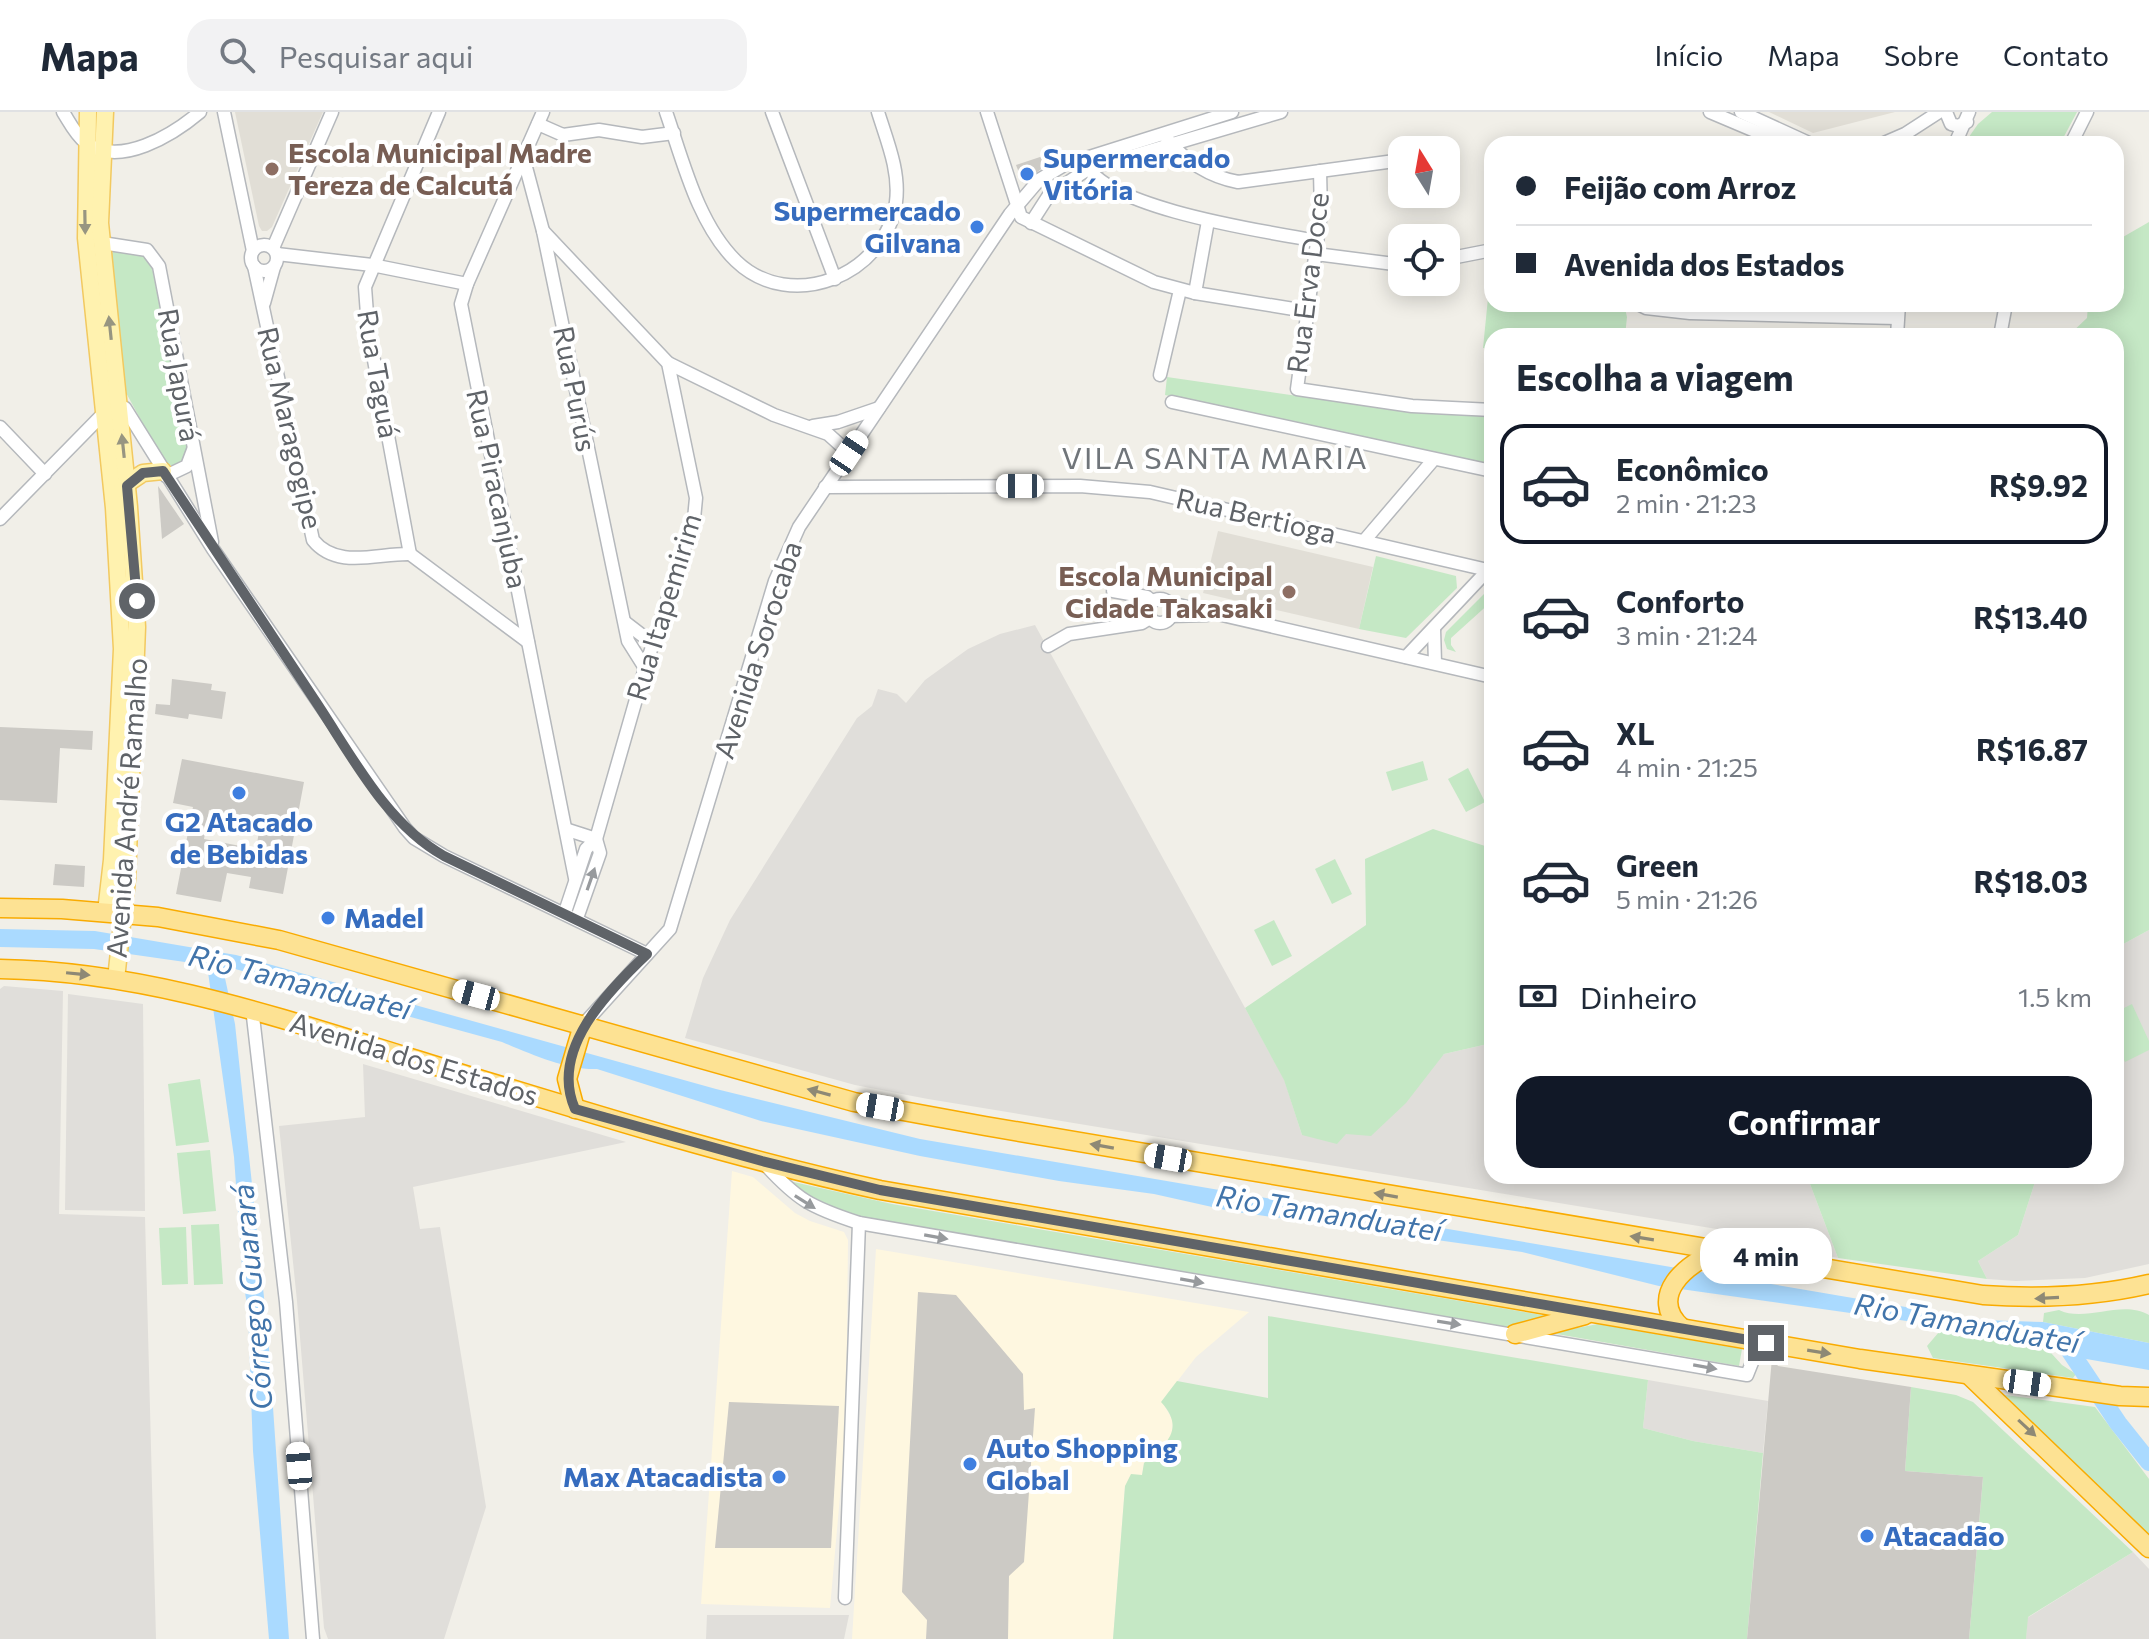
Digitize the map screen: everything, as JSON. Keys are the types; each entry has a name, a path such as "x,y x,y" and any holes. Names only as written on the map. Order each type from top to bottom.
{"highway":[{"path":"0,908 226,928 279,940 581,1033 854,1102 1983,1295 2045,1298 2125,1290 2149,1284"},
{"name":"Avenida dos Estados","path":"0,969 117,971 246,1007 575,1109 880,1190 1766,1343 1969,1375 2120,1396 2149,1397"},
{"path":"575,1109 567,1079 581,1033"},
{"path":"1682,1328 1671,1318 1667,1296 1676,1282 1698,1261 1719,1251"},
{"path":"2125,1290 2149,1298"},
{"path":"1515,1334 1592,1313"},
{"path":"1969,1375 2149,1548"}],"main road":[{"name":"Avenida André Ramalho","path":"105,112 85,229 103,414 119,486 137,627 117,918 117,971"},
{"name":"Avenida André Ramalho","path":"88,118 98,143 102,243 118,405 119,486"},
{"path":"119,486 143,473 164,473"}],"street":[{"path":"66,116 74,132 98,143 131,149 171,135 200,112 215,118 227,128"},
{"path":"224,112 249,232 268,253 372,265 467,284"},
{"name":"Rua Maragogipe","path":"263,306 268,253 332,112"},
{"name":"Rua Taguá","path":"410,554 365,305 365,287 439,112"},
{"path":"666,112 714,233 736,261 757,276 782,285 835,279 859,266 883,238 895,208 894,166 878,112"},
{"path":"772,112 835,279"},
{"path":"987,112 1021,217 1137,275 1180,290 1306,311"},
{"name":"Avenida Sorocaba","path":"581,1033 670,929 775,581 799,527 1017,205 1047,174 1166,138 1232,112"},
{"name":"Avenida Sorocaba","path":"1166,138 1281,112"},
{"path":"1710,112 1762,134 1778,136"},
{"path":"1741,112 1790,136"},
{"path":"1898,136 1939,112"},
{"path":"1921,124 1949,120 1958,126 1981,112"},
{"path":"2075,136 2087,112"},
{"path":"66,116 88,118"},
{"path":"540,118 563,135 599,130 642,137 674,133"},
{"name":"Rua Piracanjuba","path":"540,118 467,284 461,314 568,830 575,878"},
{"path":"1958,136 1968,118"},
{"path":"1166,138 1200,169 1227,180 1250,181 1388,162"},
{"name":"Rua Purús","path":"523,156 543,231 628,641 645,668"},
{"path":"1031,223 1049,195 1086,163 1097,178 1149,204 1317,248 1388,262"},
{"name":"Rua Erva Doce","path":"1320,171 1321,213 1317,248 1295,384 1301,391 1412,406 1484,410"},
{"path":"1195,293 1208,221"},
{"path":"543,231 668,363 774,415 828,434 849,453"},
{"name":"Rua Japurá","path":"102,243 147,250 159,266 213,549"},
{"path":"1460,256 1484,252"},
{"path":"254,266 262,271 268,253"},
{"name":"Rua Maragogipe","path":"268,253 251,257 313,540 326,553 347,558 410,554"},
{"path":"1160,375 1180,290"},
{"path":"1681,312 1897,318"},
{"path":"1897,328 1898,312"},
{"name":"Rua Itapemirim","path":"571,915 575,878 586,849 596,839 652,643 696,509 668,363"},
{"path":"1172,402 1484,469"},
{"path":"0,519 103,414 118,405 131,415 213,549 405,828 444,856 647,954"},
{"path":"806,427 838,422 879,408"},
{"path":"0,427 45,474"},
{"path":"164,473 187,466 193,450"},
{"path":"1364,541 1434,459"},
{"name":"Rua Bertioga","path":"825,487 1080,486 1150,492 1484,570"},
{"path":"410,554 528,642"},
{"path":"1406,657 1484,577"},
{"path":"1113,591 1147,597 1152,601"},
{"path":"1170,610 1159,623 1150,618 1148,609 1152,601 1161,598 1170,610 1218,615 1484,675"},
{"path":"1048,646 1069,634 1142,623 1150,618"},
{"path":"626,623 652,643"},
{"path":"1434,629 1435,663"},
{"path":"568,830 596,839"},
{"name":"Rua Itapemirim","path":"571,915 600,853 596,839"},
{"path":"246,1007 286,1302 313,1639"},
{"path":"762,1161 788,1191 806,1204 859,1223 1747,1375 1753,1360 1766,1343"},
{"path":"845,1598 859,1223"}],"shaded area":[{"name":"Escola Municipal Madre Tereza de Calcutá","path":"235,112 323,112 272,227 267,231 262,231 259,226"},
{"path":"1769,112 1895,112 1813,133"},
{"name":"Escola Municipal Cidade Takasaki","path":"1218,531 1373,567 1359,629 1203,593"},
{"path":"1035,625 1284,1079 1302,1135 1346,1134 1444,1054 1484,1045 1484,1184 1810,1184 1838,1258 1789,1248 1747,1234 928,1099 855,1085 685,1038 703,978 730,920 857,718 872,706 878,689 897,694 906,703 925,680 968,649 1000,634"},
{"path":"2149,930 2149,1264 2085,1278 1987,1279 1978,1261 2018,1235 2034,1184 2124,1184 2124,944"},
{"path":"4,986 63,991 59,1214 145,1217 156,1639 0,1639 0,989"},
{"path":"68,994 143,1004 145,1211 65,1210"},
{"path":"363,1064 626,1142 413,1187 420,1229 440,1227 486,1507 444,1639 328,1639 324,1628 279,1126 365,1117"},
{"path":"732,1171 753,1177 795,1213 844,1232 848,1240 846,1429 830,1608 701,1604"},
{"path":"876,1249 1249,1312 1196,1357 1162,1401 1173,1421 1172,1435 1167,1445 1144,1463 1142,1475 1125,1486 1113,1639 852,1639"},
{"path":"1648,1380 1768,1401 1763,1453 1693,1441 1643,1428"},
{"path":"2133,1552 2149,1569 2149,1639 2026,1639 2027,1618"},
{"path":"707,1615 849,1615 844,1639 706,1639"}],"green space":[{"path":"1992,112 2077,112 2064,136 1970,136"},
{"path":"2149,222 2149,930 2124,944 2124,328 2076,328 2087,318 2087,312 2124,312 2124,236"},
{"path":"117,250 143,254 151,262 188,452 178,465 163,461 124,389 110,254"},
{"path":"1487,312 1626,312 1627,317 1626,328 1485,328"},
{"path":"1167,377 1408,412 1484,417 1484,463 1165,395"},
{"path":"1376,556 1456,576 1457,588 1406,638 1359,629"},
{"path":"1484,594 1484,608 1451,638 1456,652 1447,649 1444,640 1446,632"},
{"path":"1423,761 1428,780 1392,791 1386,772"},
{"path":"1468,768 1484,803 1466,812 1448,779"},
{"path":"1433,829 1484,846 1484,1045 1444,1054 1406,1103 1371,1136 1346,1134 1337,1144 1302,1135 1284,1080 1245,1008 1366,925 1365,859"},
{"path":"1335,859 1352,894 1332,904 1315,869"},
{"path":"1274,920 1292,956 1272,966 1254,930"},
{"path":"2132,1004 2149,1041 2149,1050 2125,1062 2124,1060 2124,1008"},
{"path":"200,1079 209,1142 176,1146 168,1084"},
{"path":"210,1150 216,1211 183,1214 177,1153"},
{"path":"789,1181 892,1204 1554,1317 1521,1327 1506,1327 867,1218 825,1204"},
{"path":"1810,1184 2034,1184 2018,1235 1978,1261 1987,1279 1838,1258"},
{"path":"219,1224 223,1284 194,1285 191,1225"},
{"path":"186,1227 188,1284 162,1285 159,1228"},
{"path":"2127,1309 2149,1315 2149,1343 2043,1322 2044,1313 2059,1310 2081,1314"},
{"path":"1268,1316 1648,1380 1643,1428 1693,1441 1763,1453 1747,1639 1113,1639 1125,1486 1131,1474 1142,1475 1144,1463 1170,1436 1172,1420 1161,1402 1177,1381 1268,1398"},
{"path":"1598,1324 1742,1349 1739,1366 1551,1333"},
{"path":"1939,1332 1954,1332 1961,1337 2041,1342 2062,1365 2076,1374 2073,1378 1933,1358 1927,1346"},
{"path":"1911,1387 1956,1395 1973,1402 2133,1552 2028,1617 2026,1639 1969,1639 1983,1477 1905,1471"},
{"path":"2005,1395 2095,1407 2149,1479 2149,1539"}],"water":[{"path":"0,929 95,931 236,955 716,1089 920,1139 1982,1320 2043,1322 2149,1343 2149,1370 2075,1357 2041,1340 1659,1286 1522,1252 1230,1211 1154,1194 920,1156 761,1121 597,1069 561,1064 502,1042 228,967 223,969 235,1024 268,1335 289,1639 269,1639 253,1451 248,1310 234,1157 208,972 199,964 94,949 0,947"}],"building":[{"name":"Supermercado Vitória","path":"1046,155 1049,163 1023,183 1016,165"},
{"path":"158,486 184,524 162,539"},
{"path":"172,679 212,684 211,690 226,692 222,719 189,714 188,719 155,714 156,704 170,705"},
{"path":"0,727 93,731 92,750 60,748 57,803 0,800"},
{"path":"182,759 304,782 283,894 249,888 251,877 227,873 221,902 176,894 193,807 173,803","holes":["209,810 261,820 256,849 204,839"]},
{"path":"55,864 85,866 84,887 53,885"},
{"name":"Auto Shopping Global","path":"918,1292 956,1295 1023,1374 1024,1410 1035,1408 1024,1562 1009,1576 1008,1639 926,1639 927,1620 902,1592"},
{"name":"Atacadão","path":"1772,1358 1778,1366 1911,1387 1905,1471 1983,1477 1969,1639 1747,1639"},
{"name":"Max Atacadista","path":"729,1402 839,1406 831,1548 715,1548"}],"waterway":[{"name":"Rio Tamanduateí","path":"2064,1342 2118,1423 2149,1462"}],"place":[{"name":"Escola Municipal Madre Tereza de Calcutá","path":"272,169"},
{"name":"Supermercado Vitória","path":"1027,174"},
{"name":"Supermercado Gilvana","path":"977,227"},
{"name":"Escola Municipal Cidade Takasaki","path":"1289,592"},
{"name":"G2 Atacado de Bebidas","path":"239,793"},
{"name":"Madel","path":"328,918"},
{"name":"Auto Shopping Global","path":"970,1464"},
{"name":"Max Atacadista","path":"779,1477"},
{"name":"Atacadão","path":"1867,1536"}],"district":[{"name":"VILA SANTA MARIA","path":"1215,459"}],"route":[{"path":"137,601 127,486 143,473 163,471 331,725 390,810 414,838 444,856 647,954 583,1025 567,1079 575,1109 880,1190 1766,1343"}],"water label":[{"name":"Córrego Guarará","path":"253,1297"}]}
